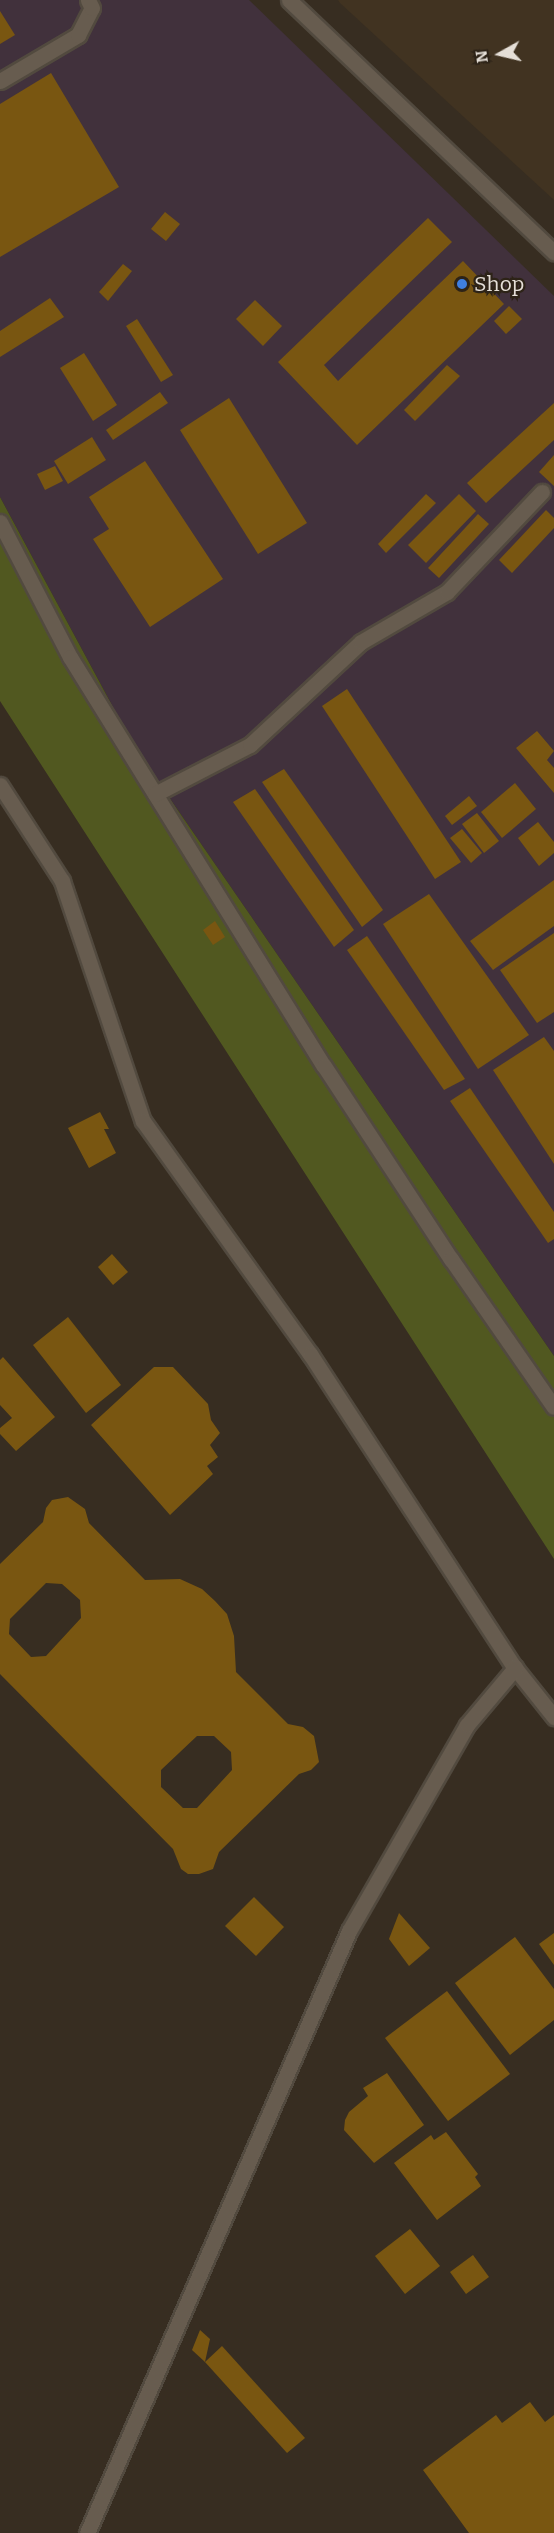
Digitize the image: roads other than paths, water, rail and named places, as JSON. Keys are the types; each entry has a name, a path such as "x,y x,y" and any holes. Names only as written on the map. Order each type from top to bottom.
{"street":[{"path":"0,81 78,35 92,8 88,0"},
{"path":"289,0 554,252"},
{"path":"155,794 250,745 361,642 447,592 542,492"},
{"path":"0,522 70,657 324,1066 450,1259 554,1407"},
{"path":"0,786 62,880 143,1121 310,1354 515,1668 554,1717"},
{"path":"87,2533 349,1931 467,1725 515,1668"}],"place":[{"name":"Shop","path":"462,284"}]}
